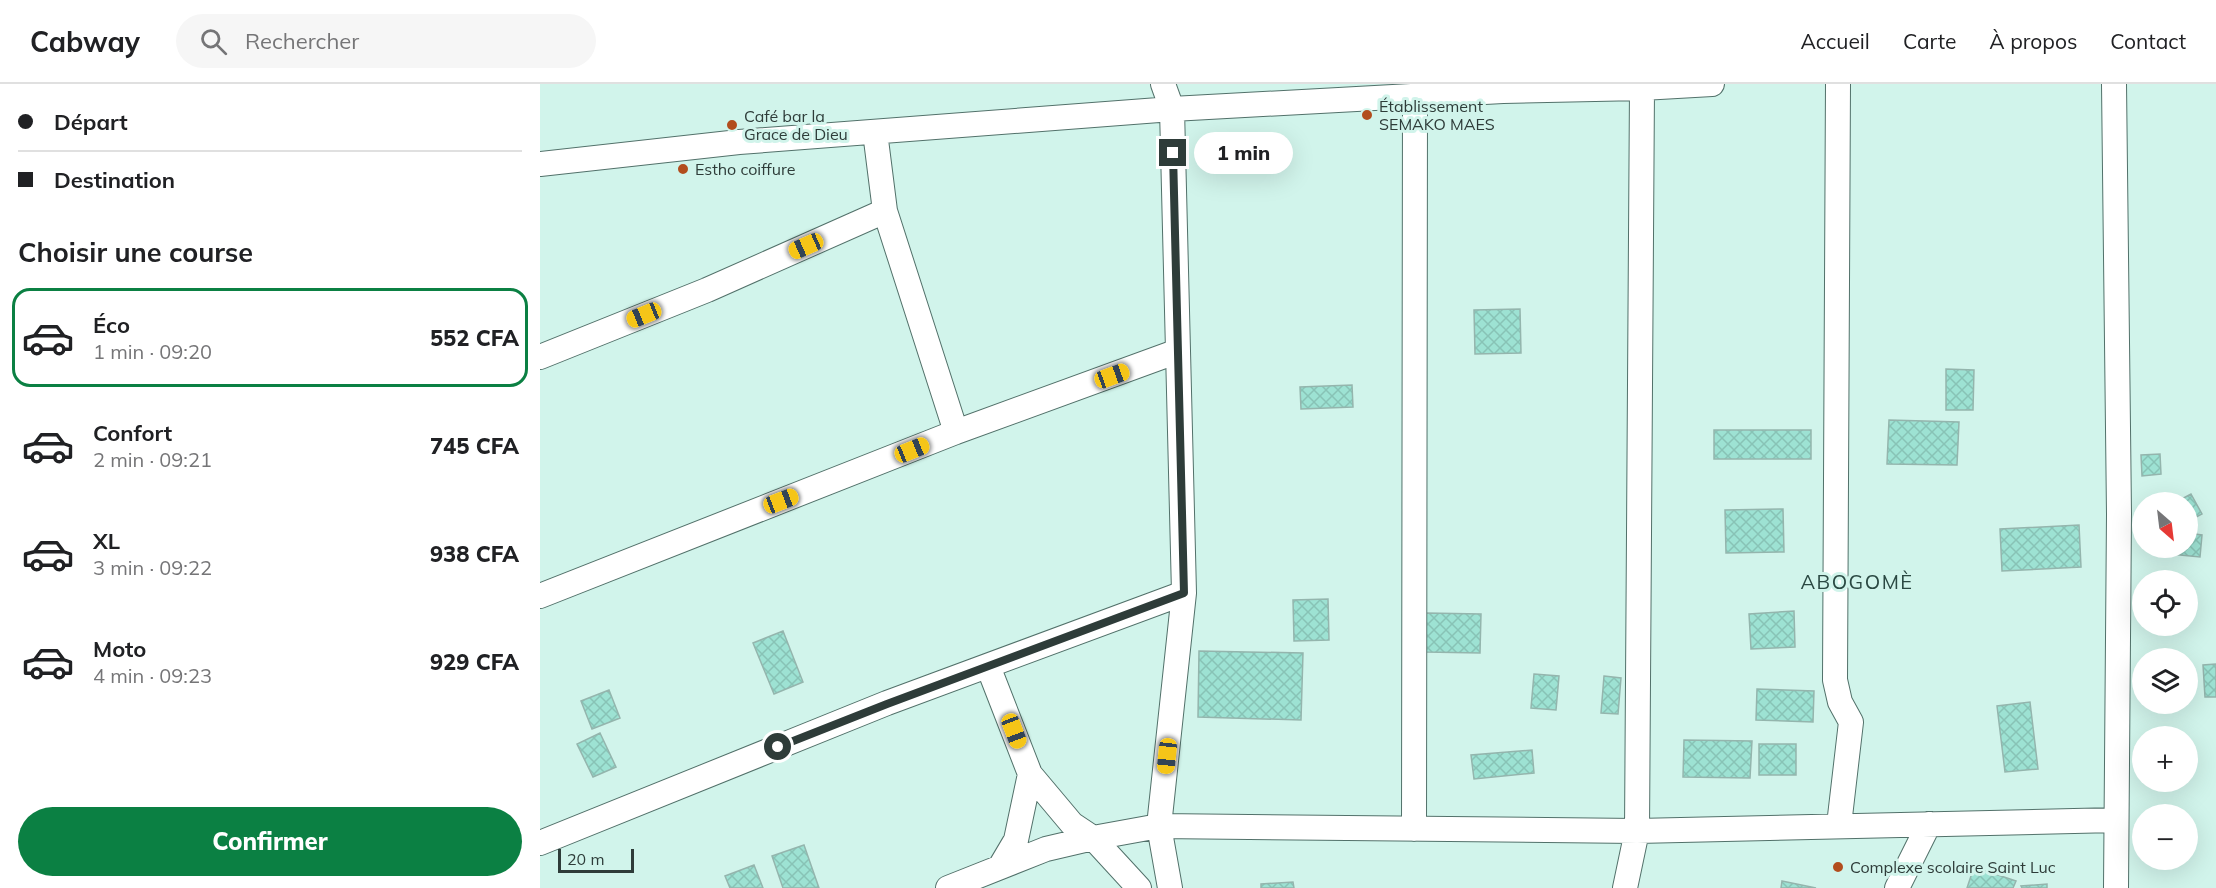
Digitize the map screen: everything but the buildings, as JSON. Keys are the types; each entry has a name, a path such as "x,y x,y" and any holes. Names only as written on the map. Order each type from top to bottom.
{"street":[{"path":"1163,84 1172,109 1184,593 1159,826 1170,888"},
{"path":"540,164 739,142 1172,109 1415,96 1502,88 1642,88 1712,84"},
{"path":"1838,84 1835,681 1840,702 1851,722 1839,825"},
{"path":"2114,84 2119,514 2116,888"},
{"path":"1625,888 1637,831 1642,88"},
{"path":"1414,829 1415,96"},
{"path":"875,132 885,210 956,432"},
{"path":"540,357 707,290 885,210"},
{"path":"540,596 956,432 1178,351"},
{"path":"540,843 887,704 1184,593"},
{"path":"988,666 1030,774 1072,824 1093,838 1139,888"},
{"path":"1000,867 1016,840 1030,774"},
{"path":"948,888 1046,849 1159,826 1637,831 2116,820"},
{"path":"1897,888 1929,824"}],"place":[{"name":"Établissement SEMAKO MAES","path":"1367,115"},
{"name":"Café bar la Grace de Dieu","path":"732,125"},
{"name":"Estho coiffure","path":"683,169"},
{"name":"Complexe scolaire Saint Luc","path":"1838,867"}],"district":[{"name":"ABOGOMÈ","path":"1857,581"}],"route":[{"path":"778,747 1184,593 1173,153"}]}
